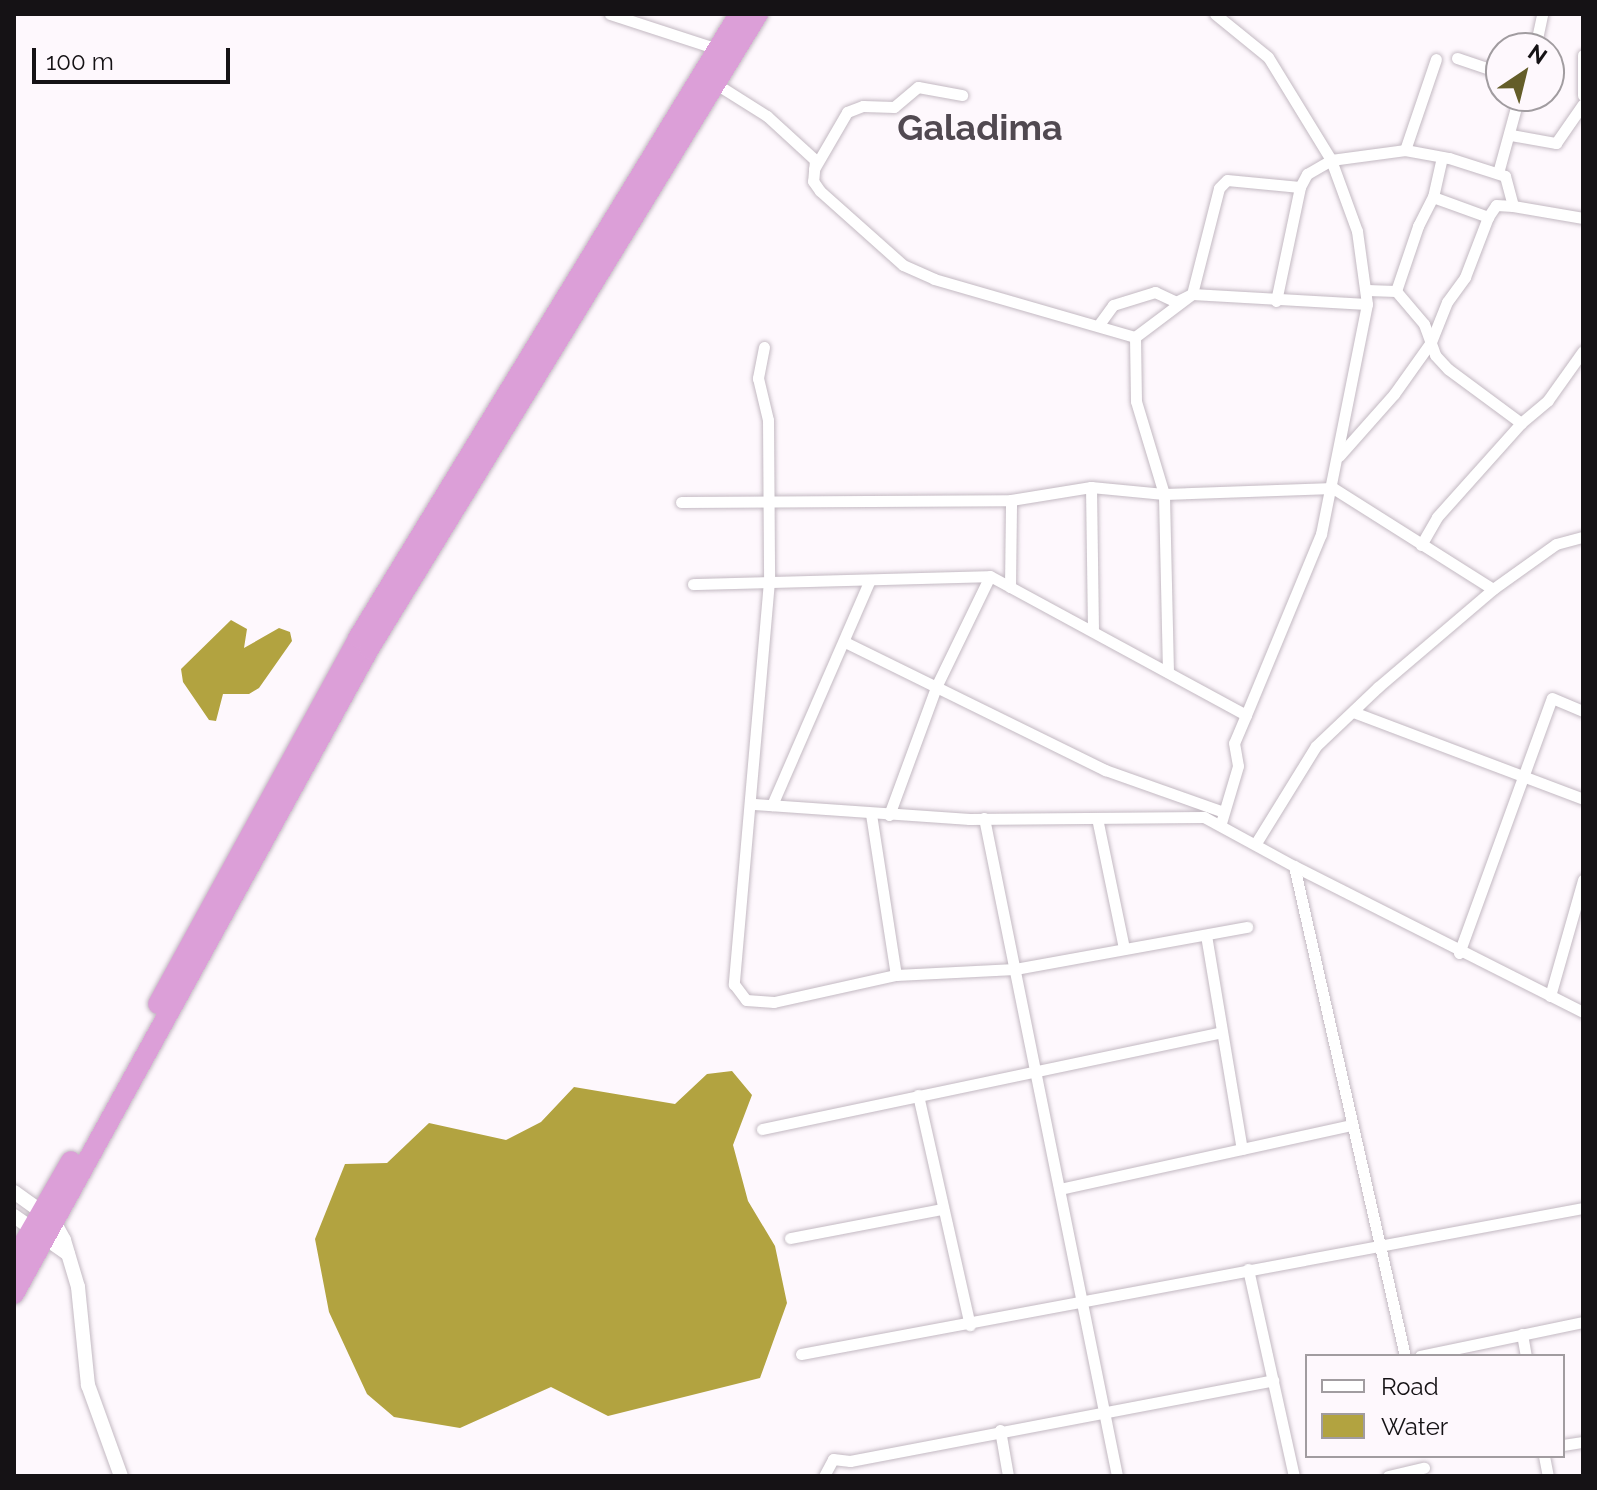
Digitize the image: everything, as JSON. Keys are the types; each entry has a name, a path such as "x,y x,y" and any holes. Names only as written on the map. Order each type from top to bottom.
{"highway":[{"path":"709,80 718,49 745,19"},
{"path":"14,1260 358,638 745,19"},
{"path":"14,1294 37,1222"}],"street":[{"path":"610,14 718,49"},
{"path":"1215,14 1268,57 1331,160 1357,231 1367,290 1367,304 1346,390 1333,488 1321,534 1234,743 1238,766 1221,817"},
{"path":"1583,55 1583,95"},
{"path":"1457,58 1485,68"},
{"path":"1405,150 1436,59"},
{"path":"709,80 767,116 815,160 813,170 820,191 862,232 925,276 1100,323 1135,337"},
{"path":"813,170 847,112 863,106 894,107 918,87 962,95"},
{"path":"1511,135 1556,143 1583,104"},
{"path":"1498,173 1516,112"},
{"path":"1276,301 1300,187 1307,174 1331,160 1405,150 1442,157 1498,173 1508,180 1513,206"},
{"path":"1396,291 1433,197 1442,157"},
{"path":"1135,337 1192,294 1219,188 1227,180 1300,187"},
{"path":"1433,197 1488,217"},
{"path":"1338,457 1394,394 1431,342 1447,302 1465,277 1488,217 1496,205 1583,218"},
{"path":"1367,290 1396,291 1424,324 1448,369 1521,423"},
{"path":"1100,323 1113,305 1155,292 1176,302 1192,294 1367,304"},
{"path":"1135,337 1136,401 1164,494 1168,672"},
{"path":"764,347 758,378 768,420 769,581 754,804 734,984 746,1000 774,1002 896,975 1015,969 1247,927"},
{"path":"1421,545 1437,517 1521,423 1548,400 1581,359"},
{"path":"1091,487 1093,631"},
{"path":"681,502 1011,500 1091,487 1164,494 1333,488 1493,589"},
{"path":"1010,587 1011,500"},
{"path":"1256,843 1316,746 1493,589 1556,544 1583,537"},
{"path":"693,584 990,576 1246,715"},
{"path":"889,815 936,687 990,576"},
{"path":"772,805 870,580"},
{"path":"845,642 1105,770 1221,817 1294,866 1459,953 1583,1012"},
{"path":"1459,953 1552,698 1583,711"},
{"path":"1356,713 1583,799"},
{"path":"754,804 871,814 984,818 1221,817"},
{"path":"871,814 896,975"},
{"path":"984,818 1117,1476"},
{"path":"1097,818 1124,948"},
{"path":"1294,866 1351,1125 1383,1243 1405,1354"},
{"path":"1550,996 1583,880"},
{"path":"1206,935 1219,1033 1242,1149"},
{"path":"762,1129 1219,1033"},
{"path":"918,1095 970,1325"},
{"path":"1060,1189 1351,1125"},
{"path":"14,1192 68,1254 78,1287 88,1385 121,1476"},
{"path":"801,1354 970,1325 1383,1243 1583,1208"},
{"path":"790,1238 942,1209"},
{"path":"1248,1269 1294,1476"},
{"path":"1429,1354 1583,1322"},
{"path":"1522,1334 1526,1354"},
{"path":"824,1476 833,1459 850,1461 1273,1380"},
{"path":"1000,1430 1008,1476"},
{"path":"1388,1476 1423,1467"}],"water":[{"path":"231,620 247,629 244,648 279,628 290,632 292,641 259,688 249,694 223,694 216,721 209,720 183,682 181,669"},
{"path":"732,1071 752,1095 733,1145 748,1201 775,1246 787,1303 760,1378 608,1416 551,1387 460,1428 394,1417 367,1394 329,1312 315,1239 345,1164 387,1163 429,1123 506,1140 541,1122 574,1087 675,1104 707,1074"}],"district":[{"name":"Galadima","path":"980,128"}]}
